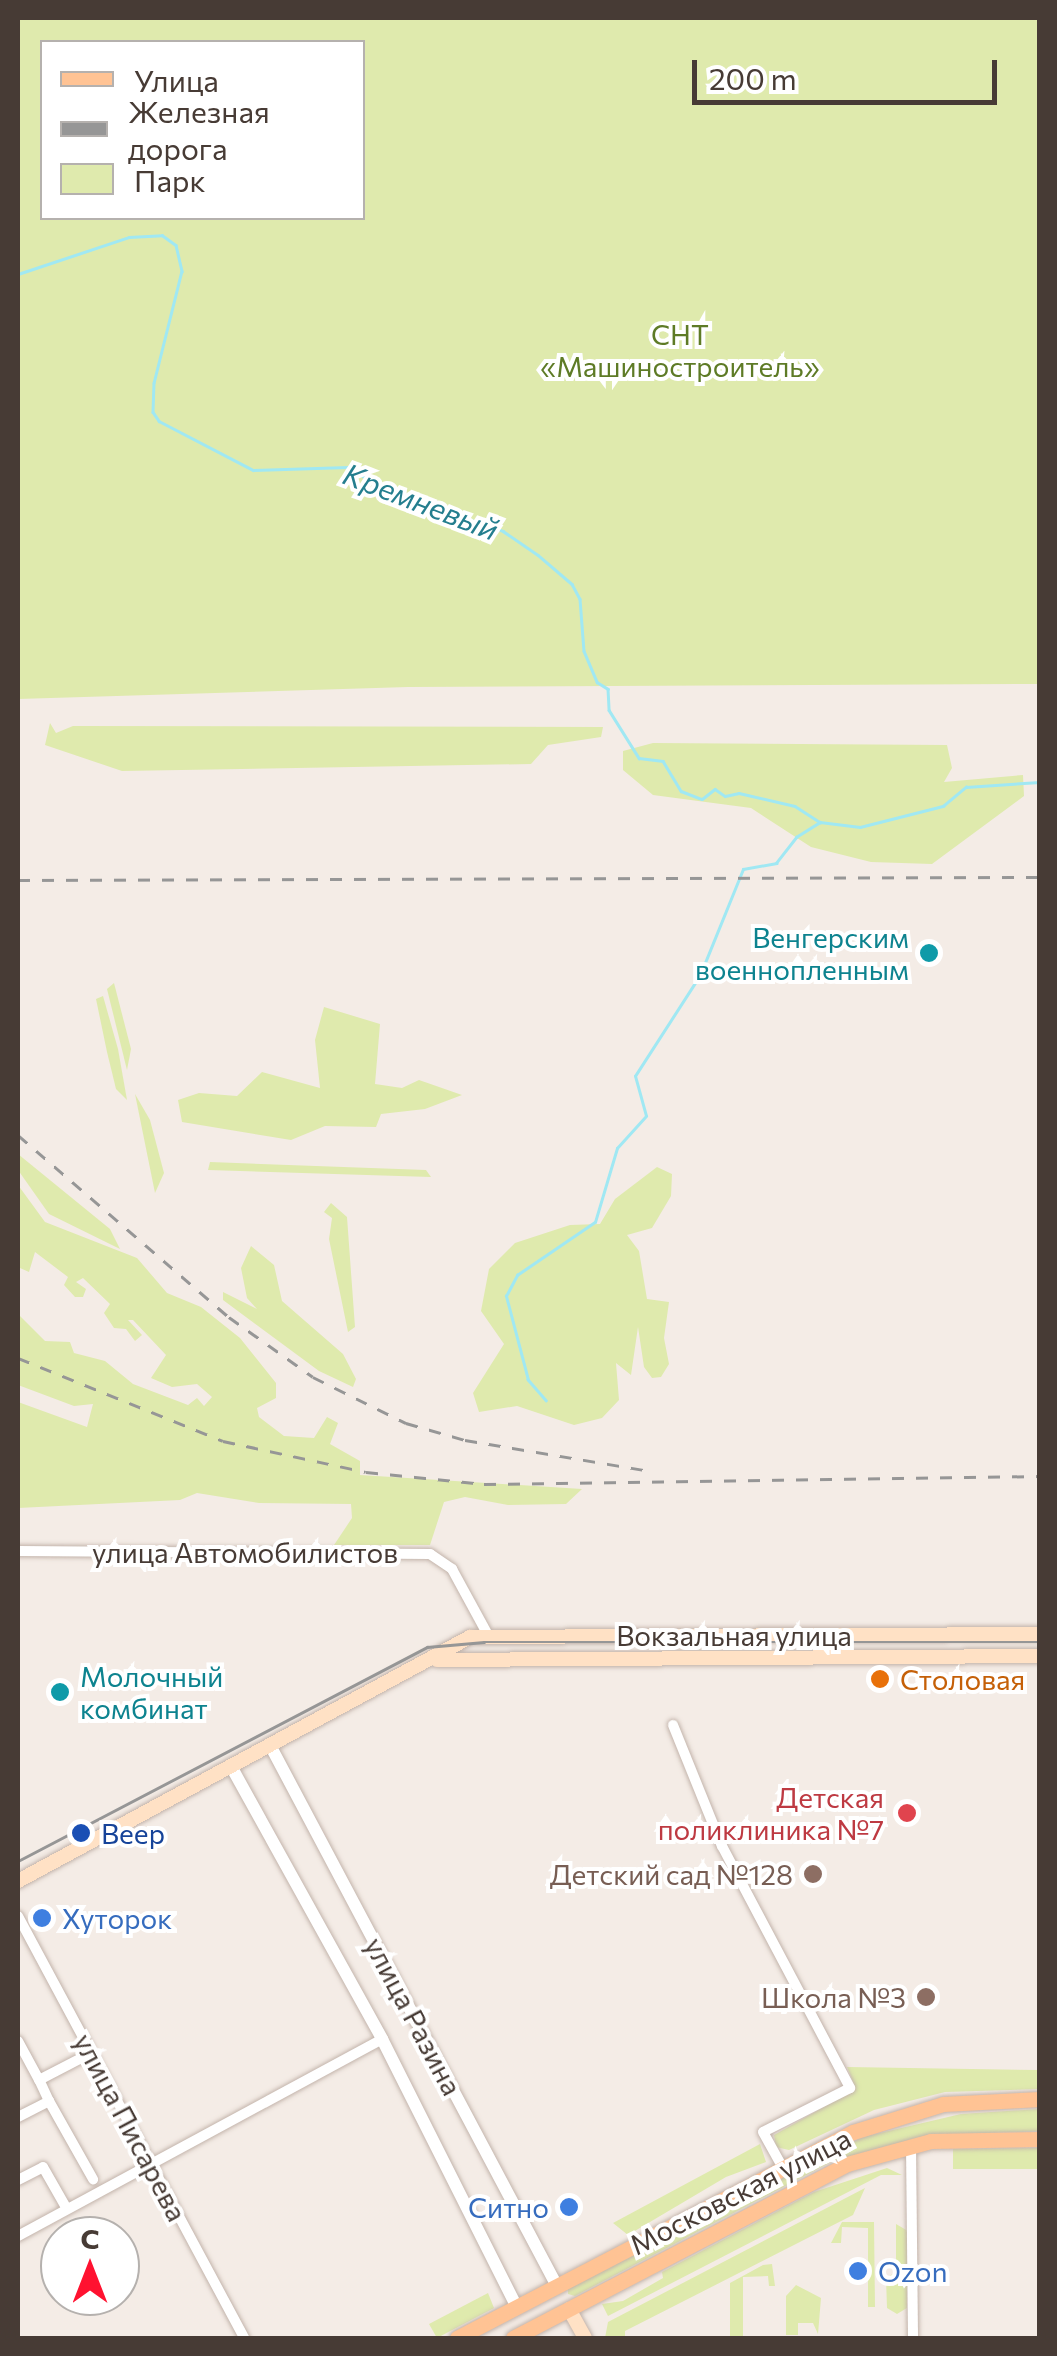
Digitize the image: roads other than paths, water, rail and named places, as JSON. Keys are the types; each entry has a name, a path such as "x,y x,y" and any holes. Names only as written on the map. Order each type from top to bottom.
{"main road":[{"name":"Вокзальная улица","path":"18,1881 437,1660 460,1640 488,1635 1040,1634"},
{"name":"Вокзальная улица","path":"437,1660 1040,1656"},
{"name":"Московская улица","path":"457,2338 782,2166 915,2110 1040,2099"},
{"name":"Московская улица","path":"523,2336 801,2184 911,2144 1040,2138"},
{"path":"557,2286 585,2338"},
{"path":"516,2307 523,2336"}],"street":[{"name":"улица Автомобилистов","path":"18,1551 430,1554 452,1569 488,1635"},
{"path":"673,1725 722,1846 850,2088 763,2132 782,2166"},
{"name":"улица Разина","path":"271,1747 557,2286"},
{"name":"улица Разина","path":"232,1768 382,2039 516,2307"},
{"name":"улица Писарева","path":"18,1916 244,2338"},
{"path":"18,2236 382,2039"},
{"path":"18,2041 93,2179"},
{"path":"39,2080 91,2053"},
{"path":"18,2116 49,2101"},
{"path":"911,2144 913,2338"},
{"path":"18,2180 43,2167 67,2209"}],"waterway":[{"name":"Кремневый","path":"18,274 129,237 162,235 176,245 182,271 154,383 153,412 159,421 253,470 348,467 387,491 503,531 538,555 572,584 580,599 584,651 597,682 608,689 609,710 639,758 663,761 681,791 702,799 715,789 725,796 739,793 795,806 820,822 860,827 943,806 966,787 1040,782"},
{"path":"546,1401 528,1380 506,1296 517,1275 595,1222 617,1148 646,1116 635,1076 700,975 743,869 776,863 796,837 820,822"}],"tram line":[{"path":"18,1861 427,1647 484,1642 1040,1642"}],"railway":[{"path":"18,880 1040,877"},
{"path":"18,1135 229,1317 313,1377 406,1423 465,1440 644,1470"},
{"path":"18,1358 223,1441 366,1472 484,1484 1040,1476"}],"place":[{"name":"Венгерским военнопленным","path":"929,953"},
{"name":"Столовая","path":"880,1679"},
{"name":"Молочный комбинат","path":"60,1692"},
{"name":"Детская поликлиника №7","path":"907,1813"},
{"name":"Веер","path":"81,1833"},
{"name":"Детский сад №128","path":"813,1874"},
{"name":"Хуторок","path":"42,1918"},
{"name":"Школа №3","path":"926,1997"},
{"name":"Ситно","path":"569,2207"},
{"name":"Ozon","path":"858,2271"}],"park label":[{"name":"СНТ «Машиностроитель»","path":"680,350"}]}
